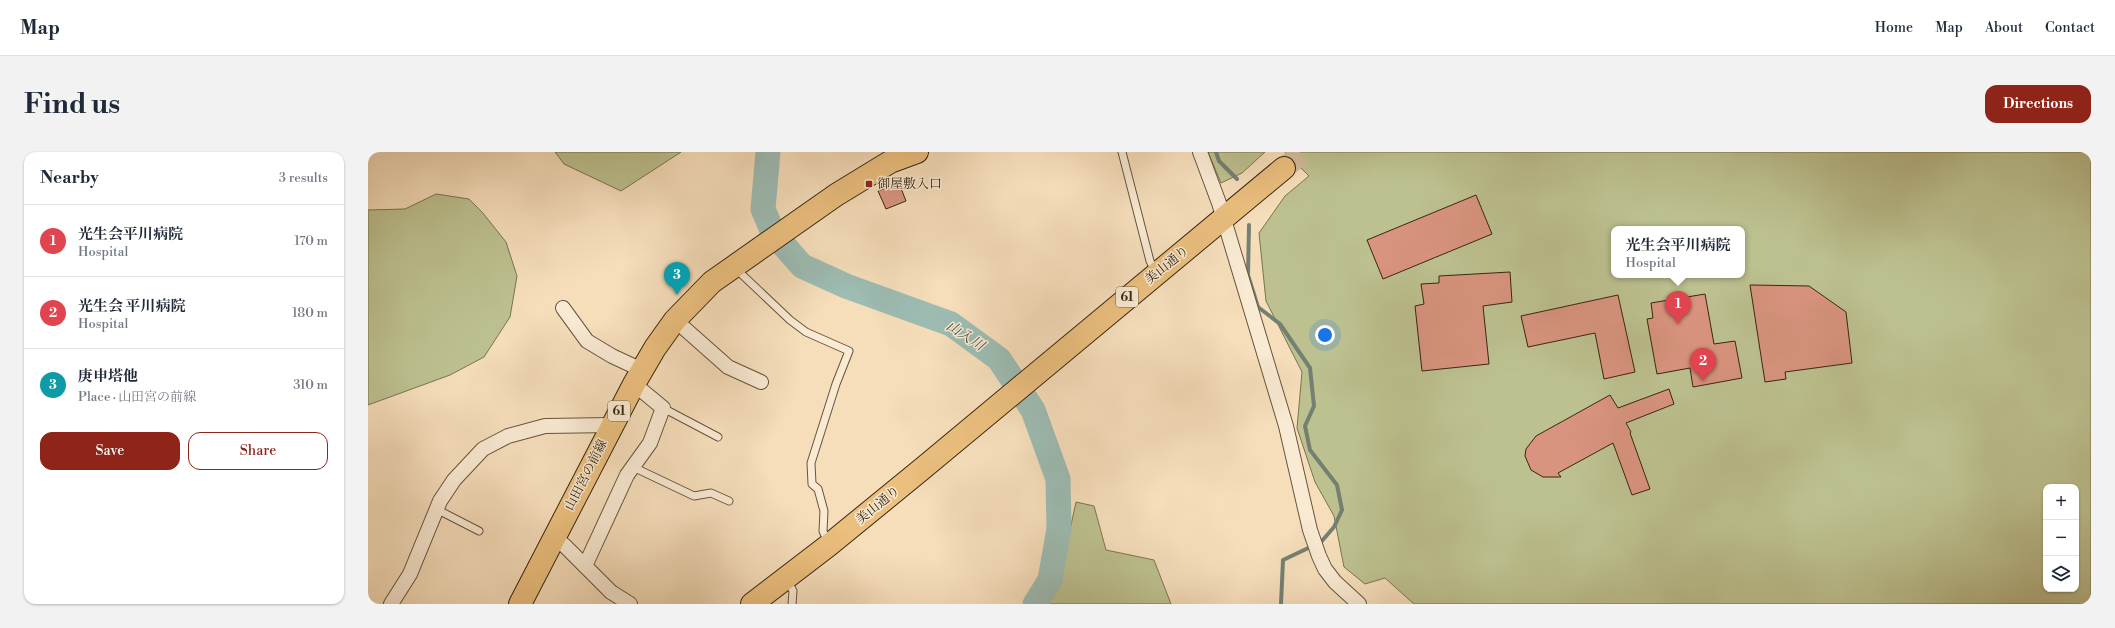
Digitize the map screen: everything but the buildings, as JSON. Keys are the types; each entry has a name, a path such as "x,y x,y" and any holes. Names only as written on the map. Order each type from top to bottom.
{"main road":[{"name":"山田宮の前線","path":"520,604 638,377 655,348 675,320 712,282 759,249 890,162 917,152"},
{"name":"美山通り","path":"752,604 829,545 1284,168"}],"street":[{"path":"1200,152 1223,218 1286,426 1312,536 1318,554 1325,569 1335,582 1359,604"},
{"path":"567,313 587,341 612,356 638,377 663,408 650,443 633,467 611,507 585,566"},
{"path":"675,320 728,367 762,382"},
{"path":"391,604 410,574 436,509 454,480 474,457 489,445 508,436 545,426 612,426"},
{"path":"553,538 564,545 611,592 630,604"}],"lane":[{"path":"1122,152 1150,261 1156,273"},
{"path":"734,267 790,320 806,332 849,352 836,384 811,463 812,484 818,489 824,511 823,531 829,545"},
{"path":"663,408 718,438"},
{"path":"633,467 694,496 711,493 729,501"},
{"path":"436,509 479,531"},
{"path":"786,579 793,590 792,604"}],"green space":[{"path":"555,152 681,152 621,191 564,164"},
{"path":"1208,152 1265,152 1242,173 1221,183"},
{"path":"1285,152 2091,152 2091,604 1414,604 1385,578 1365,584 1344,567 1334,516 1315,482 1297,428 1302,372 1266,301 1259,233 1285,196 1309,176"},
{"path":"436,194 469,199 482,212 506,242 517,276 510,317 484,357 450,375 368,405 368,210 405,209"},
{"path":"1076,502 1094,506 1106,550 1154,560 1171,604 1045,604 1057,590"}],"waterway":[{"name":"山入川","path":"768,152 763,209 773,233 802,266 846,286 951,324 999,359 1033,410 1058,479 1059,529 1050,580 1035,604"},
{"path":"1216,152 1219,161 1237,179"},
{"path":"1249,225 1248,275 1258,307 1280,324 1310,368 1314,406 1305,426 1310,450 1337,485 1342,510 1334,527 1321,542 1283,560 1281,604"}],"tunnel":[{"path":"1284,168 1304,152"}],"place":[{"name":"御屋敷入口","path":"869,184"},
{"name":"庚申塔他","path":"677,295"},
{"name":"光生会平川病院","path":"1678,324"},
{"name":"光生会 平川病院","path":"1703,381"}]}
